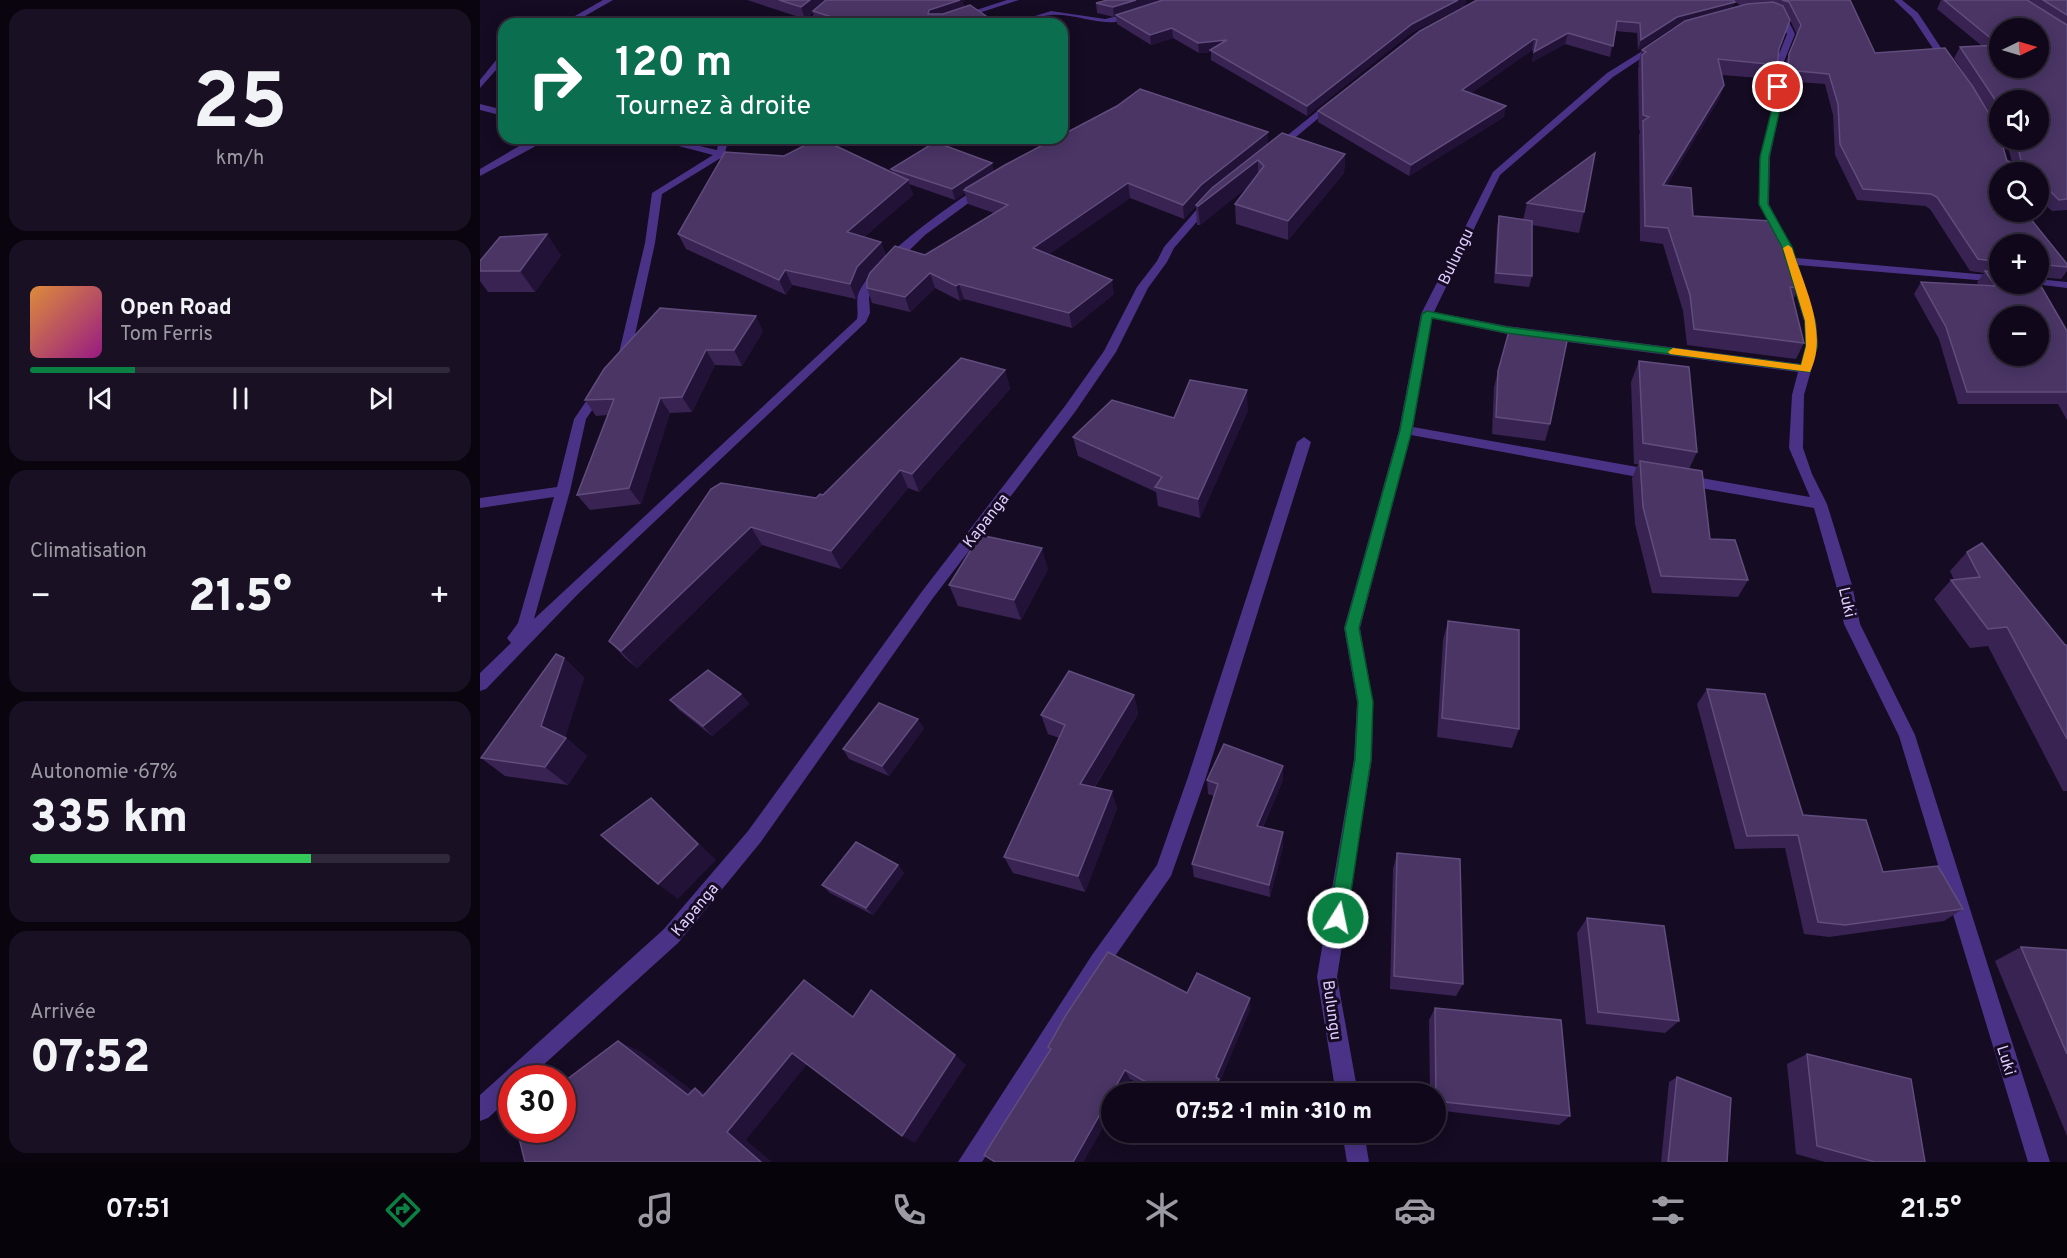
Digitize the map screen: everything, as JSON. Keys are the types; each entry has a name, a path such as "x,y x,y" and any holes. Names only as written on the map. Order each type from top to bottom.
{"street":[{"path":"576,18 609,0"},
{"path":"814,18 837,0"},
{"path":"956,18 1015,0"},
{"path":"1898,0 1914,15 1955,73"},
{"path":"1034,18 1051,13 1105,21 1125,18 1145,11"},
{"name":"Luki","path":"1768,12 1782,16 1791,34 1779,64 1776,109 1765,157 1764,204 1792,261 1810,321 1812,346 1798,395 1796,448 1805,474 1820,504 1844,585 1852,624 1906,735 2039,1162"},
{"name":"Bulungu","path":"1345,1083 1327,977 1363,759 1365,702 1352,628 1406,430 1427,314 1496,174 1516,154 1610,75 1668,37"},
{"path":"480,85 498,63"},
{"path":"1261,161 1343,95"},
{"path":"480,107 498,112"},
{"path":"480,173 532,144"},
{"path":"678,144 721,154"},
{"path":"480,683 525,625 563,491 580,419 625,353 650,243 657,193 721,154 723,144"},
{"path":"480,683 574,589 862,320 865,315 863,300 873,279 913,240 952,208 991,184"},
{"name":"Kapanga","path":"529,1065 671,936 754,837 928,594 1070,409 1110,352 1143,287 1162,262 1169,247 1208,203 1225,189"},
{"path":"1792,261 1989,278"},
{"path":"2049,283 2067,285"},
{"path":"1427,314 1507,330 1806,369"},
{"path":"1406,430 1820,504"},
{"path":"969,1162 1099,962 1164,870 1197,777 1304,442"},
{"path":"480,503 563,491"},
{"name":"Kapanga","path":"480,1110 498,1094"},
{"path":"1355,1143 1358,1162"}],"building":[{"path":"779,0 810,0 801,7"},
{"path":"826,0 960,0 929,10 928,14 943,14 970,5 986,16 980,18 835,18 813,11"},
{"path":"1108,0 1136,0 1113,7 1096,3"},
{"path":"1163,0 1458,0 1412,24 1307,106 1210,50 1227,40 1198,43 1172,28 1150,35 1116,15"},
{"path":"1477,0 1733,0 1735,2 1677,17 1641,40 1640,23 1617,21 1613,46 1568,33 1534,52 1537,40 1534,39 1462,90 1506,106 1411,165 1318,111 1420,31"},
{"path":"1782,0 1850,0 1875,53 1945,48 1989,113 1989,150 2004,150 2007,161 2013,162 1989,162 1989,222 2033,222 2043,234 1989,234 1989,260 1978,259 1937,197 1931,194 1863,189 1840,144 1838,104 1829,74 1788,70 1789,54 1801,25 1789,2"},
{"path":"1944,0 2027,0 2067,25 2067,199 2059,200 2049,190 2049,162 2020,162 2018,150 2049,150 2049,90 1989,90 1960,47 1989,46 1989,78 2049,78 2049,18 1989,18 1989,37"},
{"path":"2043,0 2067,0 2067,15"},
{"path":"1773,2 1783,6 1790,20 1779,49 1777,65 1718,59 1724,85 1663,185 1691,188 1693,216 1771,221 1799,288 1790,287 1804,343 1694,329 1690,295 1668,228 1645,226 1643,121 1649,117 1643,115 1642,55 1646,52 1642,50 1685,21 1747,4"},
{"path":"1140,89 1268,132 1201,185 1183,205 1128,183 1033,248 1112,280 1069,313 959,284 956,286 930,273 905,297 867,288 870,273 895,246 925,255 1008,205 964,190 966,188 1045,144 1068,144 1068,132 1117,106"},
{"path":"1282,133 1345,154 1288,221 1235,204 1264,166 1258,160 1198,206 1196,205 1212,188"},
{"path":"807,144 832,144 908,180 847,232 881,242 857,267 850,284 785,270 779,280 678,234 725,152 784,156"},
{"path":"932,144 940,144 992,163 952,189 891,169"},
{"path":"1595,153 1584,212 1527,203"},
{"path":"1499,216 1532,221 1532,276 1496,273"},
{"path":"547,234 520,271 480,271 480,261 500,237"},
{"path":"2049,242 2067,264 2067,267 2049,265"},
{"path":"1921,282 1989,286 1989,294 2046,294 2067,331 2067,392 1967,392 1946,327"},
{"path":"660,308 756,316 734,350 706,350 682,397 660,398 629,488 577,495 614,399 585,400 604,369"},
{"path":"1509,331 1567,341 1550,424 1496,417 1498,371"},
{"path":"961,358 1005,370 912,474 900,470 831,551 751,527 621,651 609,641 711,489 721,483 816,498 820,494 823,495"},
{"path":"1639,361 1689,367 1697,452 1643,443"},
{"path":"1190,380 1247,390 1198,499 1155,487 1162,477 1073,437 1112,400 1174,418"},
{"path":"1640,461 1702,471 1710,539 1735,540 1748,580 1661,576 1643,507"},
{"path":"980,535 1042,548 1014,600 949,585"},
{"path":"1982,543 2067,645 2067,739 2007,627 1988,629 1951,580 1980,577 1967,552"},
{"path":"1448,621 1519,630 1519,729 1442,718"},
{"path":"556,654 564,658 541,726 566,738 545,767 481,758"},
{"path":"708,670 741,694 703,726 670,700"},
{"path":"1069,671 1134,695 1080,784 1112,791 1078,876 1004,857 1065,725 1041,715"},
{"path":"1707,689 1765,694 1803,815 1866,820 1883,872 1938,866 1963,909 1845,925 1818,922 1798,835 1747,836"},
{"path":"879,703 918,719 882,766 843,749"},
{"path":"1224,744 1283,766 1257,826 1283,832 1269,885 1192,864 1218,784 1207,780"},
{"path":"651,798 698,844 658,884 601,835"},
{"path":"856,842 898,865 866,908 822,885"},
{"path":"1397,853 1460,859 1463,984 1394,976"},
{"path":"1587,918 1664,926 1679,1021 1598,1012"},
{"path":"2021,947 2067,950 2067,1054"},
{"path":"1108,952 1187,993 1197,973 1250,998 1216,1077 1219,1079 1217,1083 1148,1083 1125,1070 1118,1083 1101,1083 1101,1112 1073,1162 995,1162 984,1155 1051,1049 1048,1047 1066,1015"},
{"path":"804,980 853,1017 871,990 955,1055 902,1136 792,1053 727,1132 761,1162 525,1162 520,1143 576,1143 576,1072 618,1041 688,1095 695,1088 703,1096"},
{"path":"1435,1008 1561,1020 1570,1116 1446,1102 1446,1083 1436,1083"},
{"path":"1807,1054 1911,1079 1925,1162 1875,1162 1817,1146"},
{"path":"1677,1077 1731,1098 1727,1162 1668,1162"}],"slow traffic":[{"path":"1673,352 1806,369 1812,346 1810,321 1788,248"}],"route":[{"path":"1338,918 1363,759 1365,702 1352,628 1406,430 1427,314 1507,330 1806,369 1812,346 1810,321 1787,247 1764,204 1765,157 1776,109 1778,87"}]}
